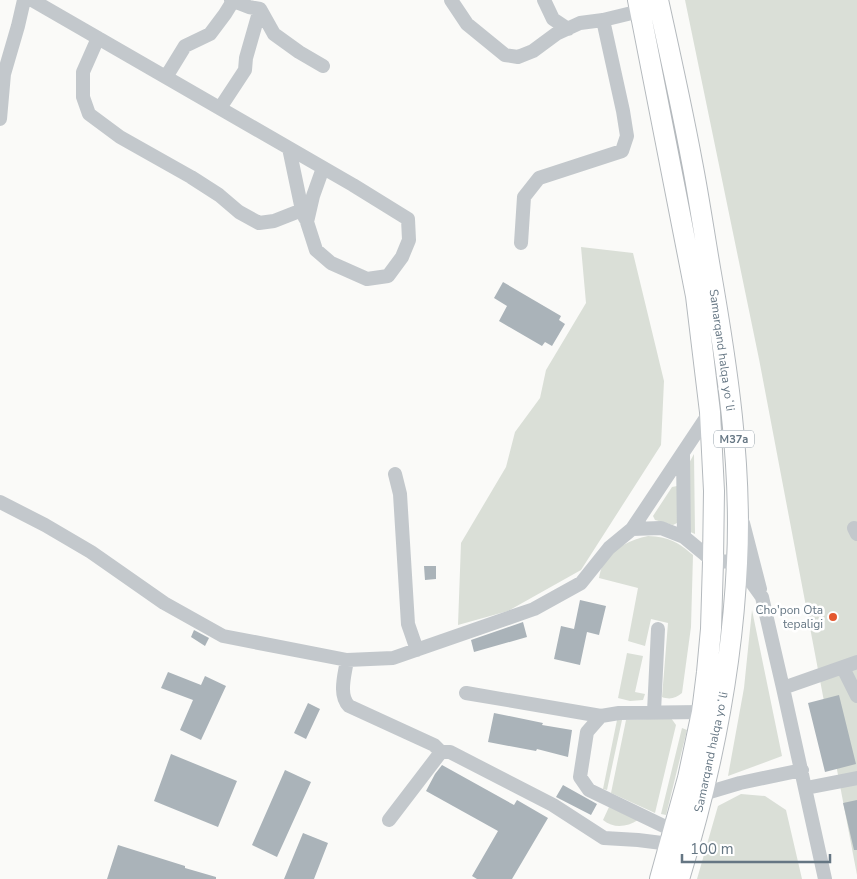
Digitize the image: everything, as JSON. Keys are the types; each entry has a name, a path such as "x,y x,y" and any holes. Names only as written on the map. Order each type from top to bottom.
{"highway":[{"name":"Samarqand halqa yoʻli","path":"658,0 692,161 722,333 731,408 737,497 737,562 723,703 703,794 679,879"},
{"name":"Samarqand halqa yoʻli","path":"639,5 696,296 710,412 714,491 711,629 702,712 688,778 660,879"},
{"name":"M37a","path":"656,879 672,838"}],"street":[{"path":"0,118 4,74 24,0"},
{"path":"32,0 324,168 408,220 409,240 402,258 388,276 367,279 331,263 316,250 304,216 289,148"},
{"path":"166,77 185,46 210,34 225,14 232,0 249,8 260,9"},
{"path":"451,0 467,24 505,55 518,58 533,51 556,34 580,24 603,20 639,5"},
{"path":"544,0 552,19 568,29"},
{"path":"260,9 274,34 323,66"},
{"path":"220,108 245,70 246,58 260,9"},
{"path":"521,243 524,197 539,178 622,151 627,136 603,20"},
{"path":"98,38 83,72 83,97 89,114 120,137 191,177 219,195 239,212 259,222 304,216"},
{"path":"304,216 324,168"},
{"path":"0,502 45,525 164,602 223,636 347,660 393,658 534,609 581,583 609,548 632,528 710,412"},
{"path":"683,454 684,537"},
{"path":"396,474 400,494 408,624 417,650"},
{"path":"737,497 802,770 825,879"},
{"path":"632,528 661,528 684,537 713,561 737,562 762,597"},
{"path":"654,712 658,629"},
{"path":"347,660 343,693 345,702 349,706 434,745 440,752 450,752 553,805 604,838 638,840 672,838"},
{"path":"783,688 857,662"},
{"path":"843,668 857,696"},
{"path":"466,693 601,716 618,713 702,712"},
{"path":"601,716 587,732 580,778 589,790 672,838"},
{"path":"389,820 440,752"},
{"path":"703,794 740,783 802,770"},
{"path":"806,788 857,778"}],"shaded area":[{"name":"Cho'pon Ota tepaligi","path":"685,0 857,0 857,875 759,359"},
{"path":"581,247 633,253 664,381 661,445 581,570 508,611 458,625 461,543 506,467 515,432 540,398 546,370 586,303"},
{"path":"694,454 695,534 688,531 687,467"},
{"path":"677,486 677,523 673,525 655,520 653,516 672,487"},
{"path":"648,536 673,541 693,555 691,627 682,693 670,698 662,697 668,623 651,619 645,646 628,641 638,588 599,578 603,565 613,553 635,539"},
{"path":"752,610 782,756 728,776 744,688"},
{"path":"627,653 643,656 635,692 645,694 643,700 630,701 618,698"},
{"path":"671,718 676,725 655,813 611,793 626,720"},
{"path":"617,720 622,720 607,790 603,789"},
{"path":"682,728 687,730 666,815 661,814"},
{"path":"741,794 765,796 786,810 802,879 697,879 718,806"},
{"path":"609,807 638,820 620,826 607,823 603,820"}],"building":[{"path":"503,282 561,316 559,320 565,324 552,346 545,342 542,346 499,321 507,306 494,298"},
{"path":"424,566 436,566 436,579 425,580"},
{"path":"580,600 606,606 599,635 587,632 580,665 554,659 561,626 574,629"},
{"path":"523,622 527,637 474,652 471,640"},
{"path":"194,630 209,638 205,646 191,637"},
{"path":"168,672 201,685 205,676 226,686 201,740 180,730 193,700 161,688"},
{"path":"839,695 856,764 825,772 808,703"},
{"path":"308,703 320,709 306,739 294,733"},
{"path":"494,713 543,723 542,725 572,730 568,757 537,749 536,751 488,742"},
{"path":"171,754 237,781 218,827 154,801"},
{"path":"442,765 514,805 517,800 548,818 512,879 477,879 472,876 498,831 426,791"},
{"path":"285,770 311,782 277,857 252,845"},
{"path":"563,785 597,804 591,815 556,797"},
{"path":"857,800 857,850 854,850 843,803"},
{"path":"303,833 328,843 314,879 284,879"},
{"path":"118,845 185,866 185,868 216,877 216,879 107,879"}],"place":[{"name":"Cho'pon Ota tepaligi","path":"833,617"}]}
